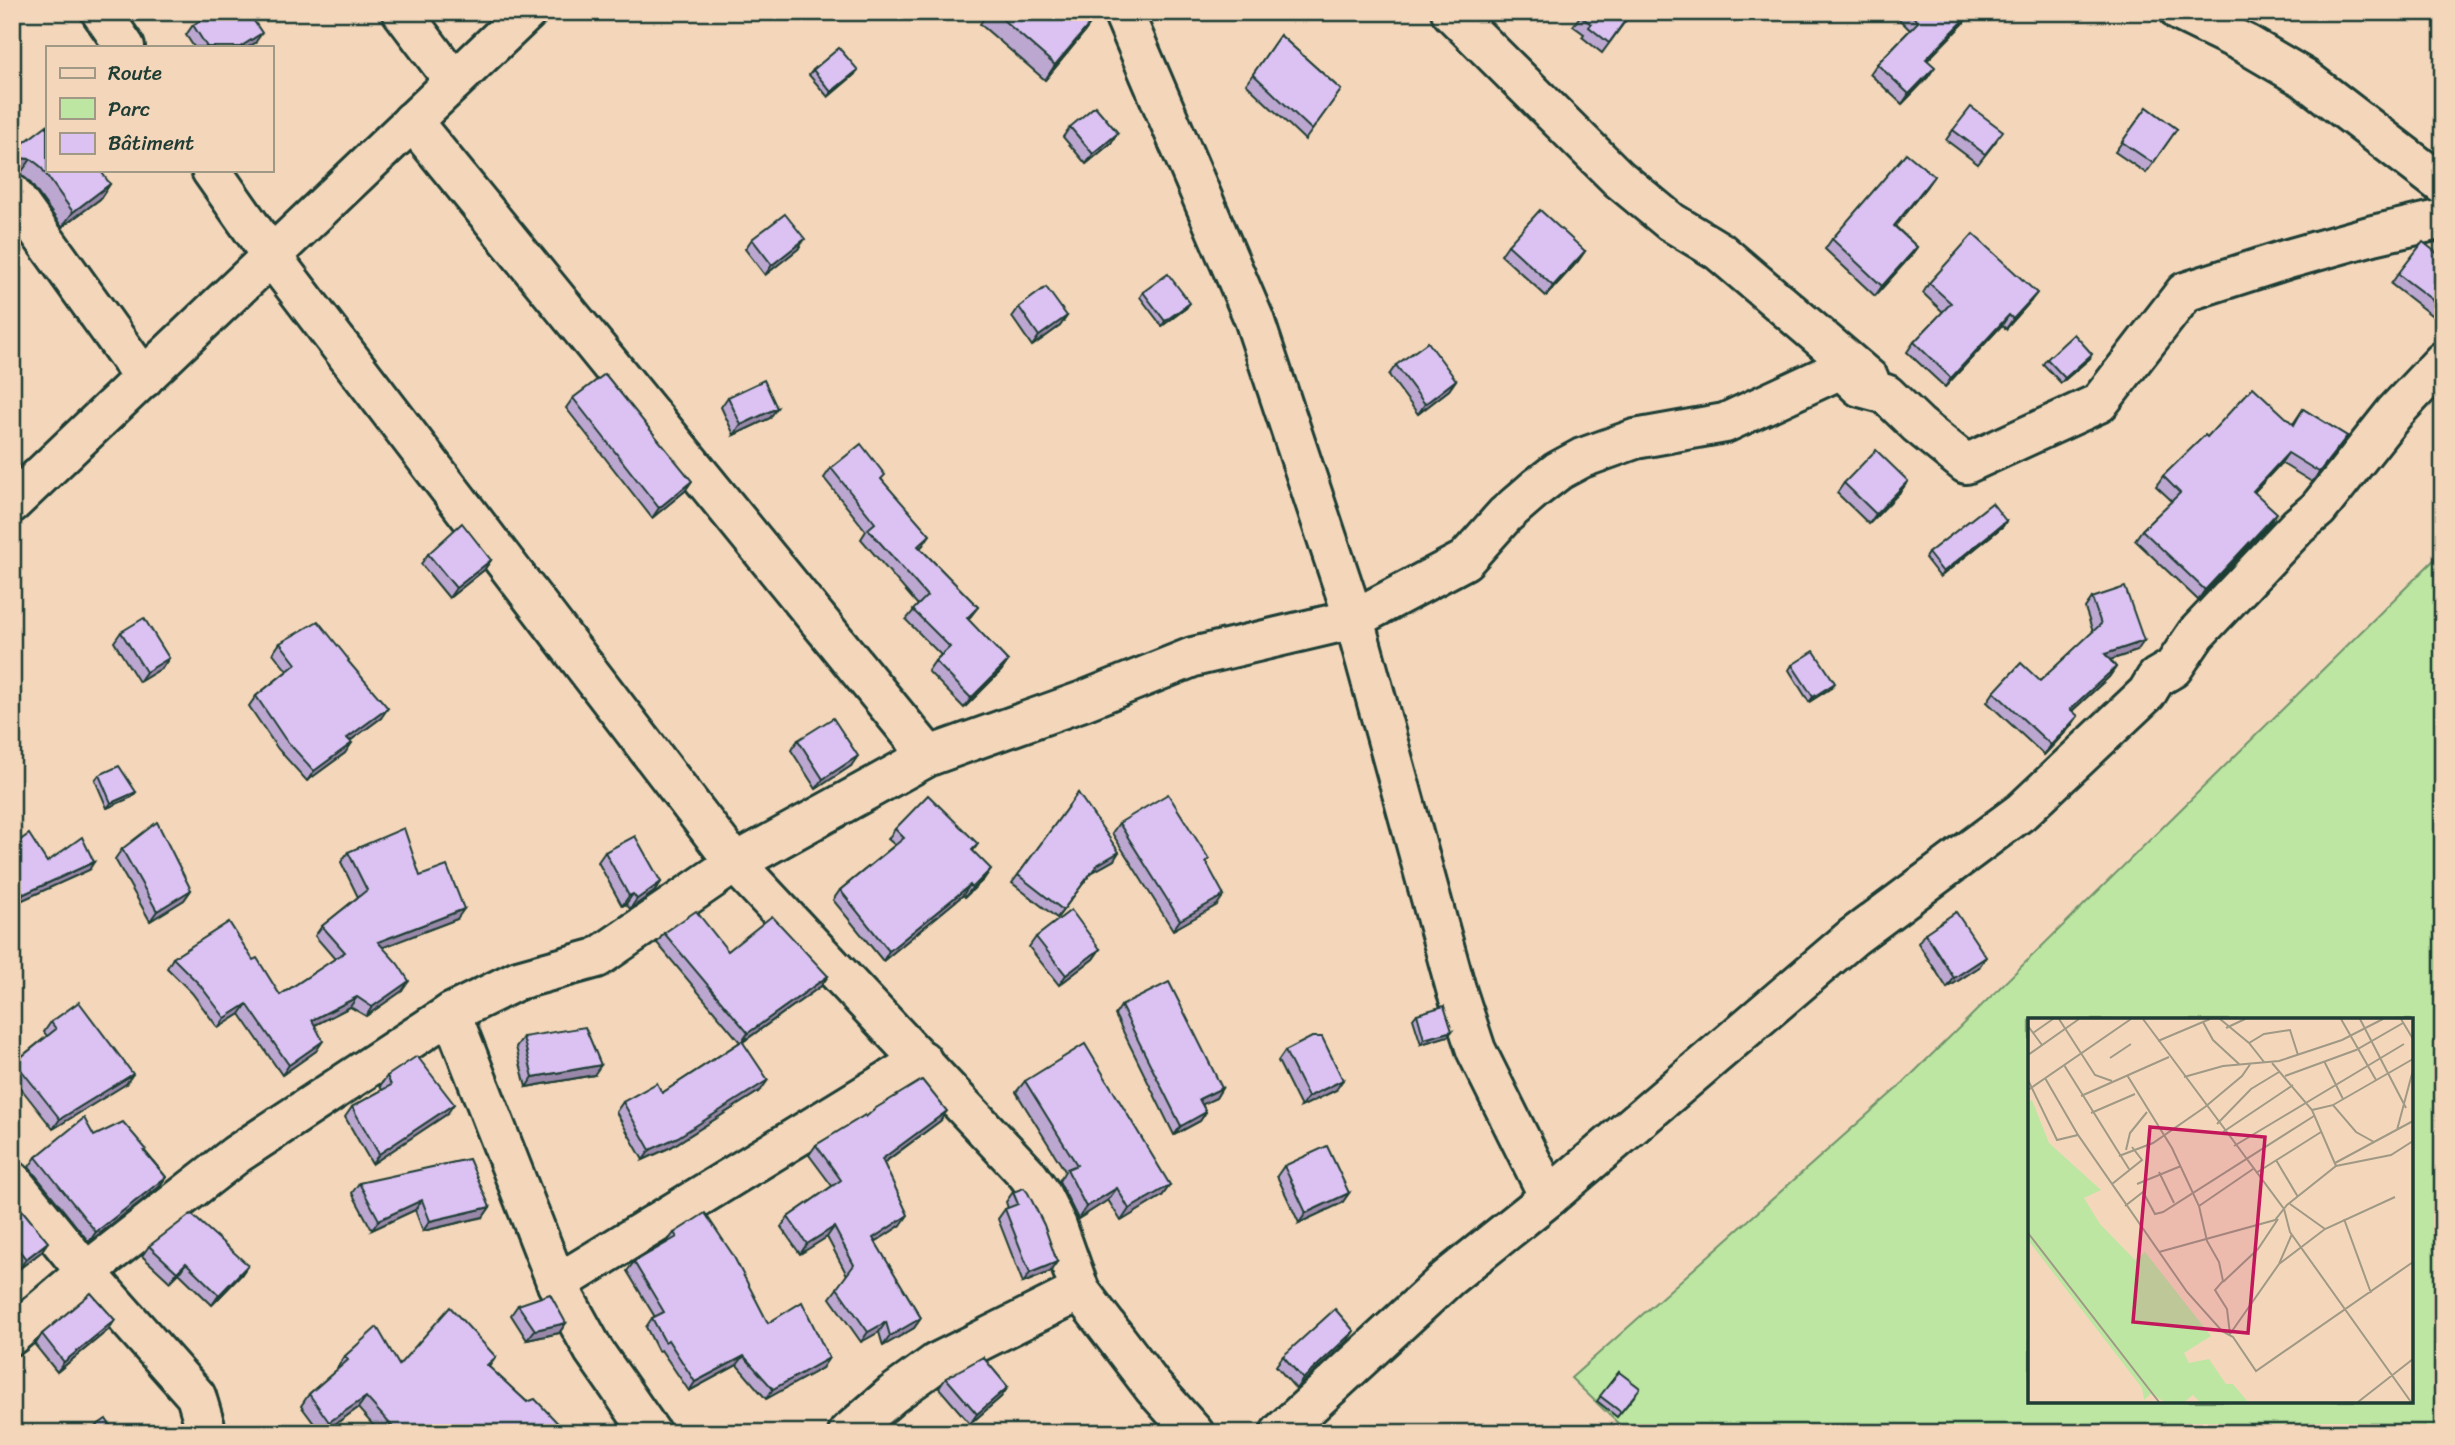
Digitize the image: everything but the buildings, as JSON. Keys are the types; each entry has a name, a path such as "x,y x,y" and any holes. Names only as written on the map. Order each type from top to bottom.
{"street":[{"path":"101,12 124,46"},
{"path":"402,12 454,81"},
{"path":"12,503 527,12"},
{"path":"1123,12 1254,318 1354,619 1455,989 1476,1050 1549,1197"},
{"path":"1451,12 1619,179 1671,222 1719,251 1966,464 2099,403 2185,292 2288,259 2443,219"},
{"path":"2180,12 2246,44 2304,78 2443,185"},
{"path":"412,121 929,756"},
{"path":"212,172 272,257 736,863 1027,1174 1040,1192 1057,1226 1080,1291 1153,1387 1194,1433"},
{"path":"12,194 144,378"},
{"path":"1280,1433 1448,1278 1549,1197 1853,937 2021,812 2113,726 2147,692 2156,678 2173,668 2196,634 2298,526 2318,509 2395,412 2443,361"},
{"path":"12,1335 86,1272 237,1154 451,1013 518,980 597,958 736,863 929,756 1083,701 1193,657 1354,619 1465,560 1506,515 1536,488 1558,471 1582,458 1635,439 1725,423 1841,369 1860,387 1886,394"},
{"path":"451,1013 557,1284 594,1351 652,1433"},
{"path":"557,1284 922,1060"},
{"path":"12,1181 86,1272 195,1396 207,1433"},
{"path":"848,1433 908,1382 936,1363 1080,1291"}],"green space":[{"path":"2443,551 2443,1433 1628,1433 1571,1378 1903,1083"}]}
